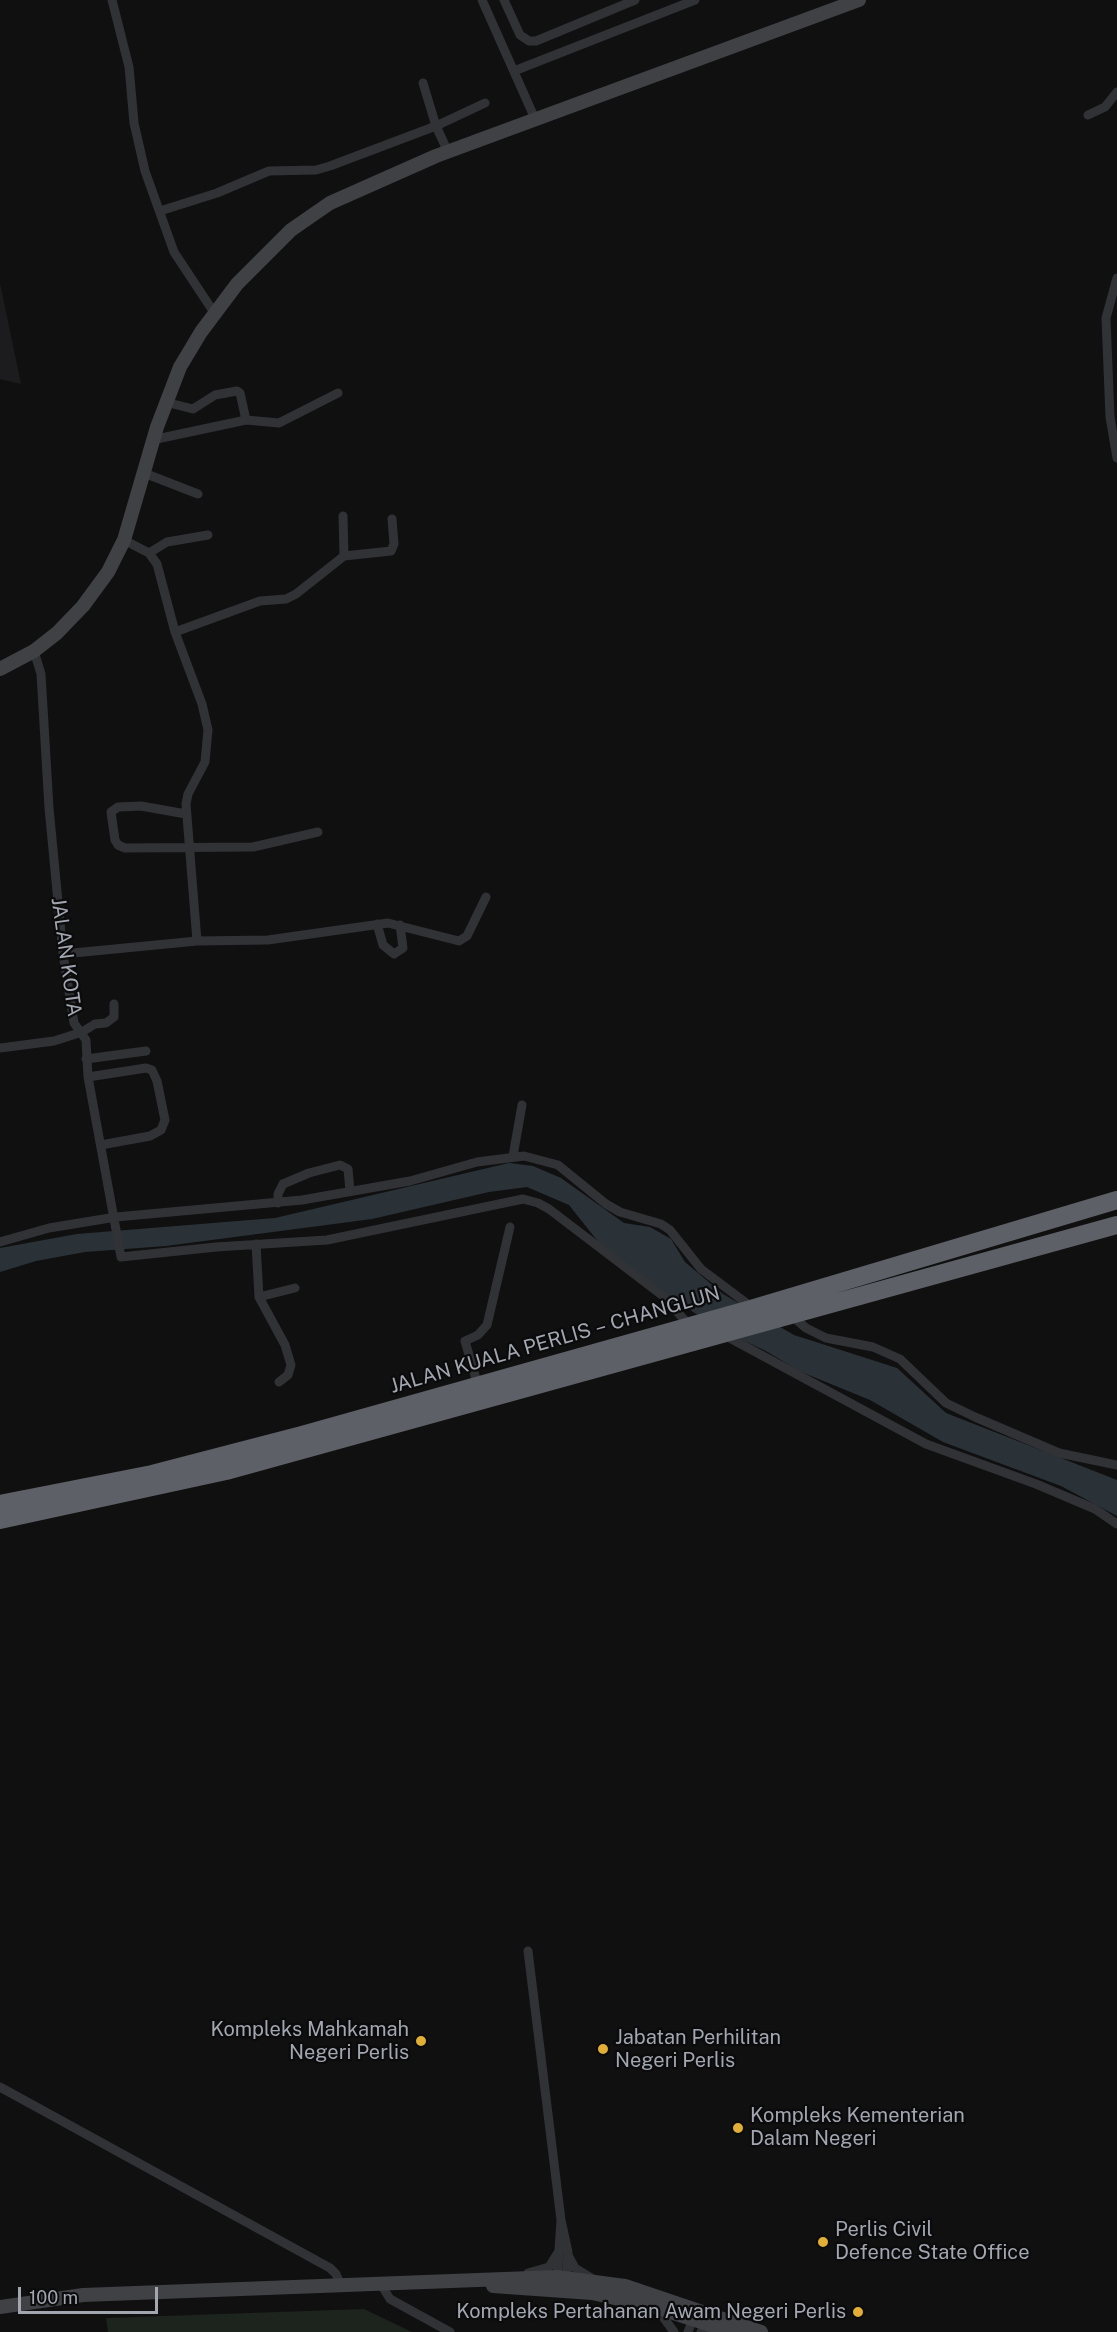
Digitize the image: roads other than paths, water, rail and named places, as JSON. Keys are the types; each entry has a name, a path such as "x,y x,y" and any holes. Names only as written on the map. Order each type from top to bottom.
{"highway":[{"name":"JALAN KUALA PERLIS – CHANGLUN","path":"0,1504 210,1460 752,1308 1117,1200"},
{"name":"JALAN KUALA PERLIS – CHANGLUN","path":"0,1520 226,1471 726,1335 1117,1225"}],"main road":[{"path":"0,669 34,651 57,633 83,606 108,572 124,540 152,440 180,367 214,314 252,266 291,230 315,213 357,191 448,152 859,0"},
{"path":"455,2283 511,2277 562,2283 761,2332"},
{"path":"0,2307 83,2295 455,2283 562,2283 596,2280 730,2332"}],"street":[{"path":"112,0 129,67 138,147 174,252 214,314"},
{"path":"483,0 536,121"},
{"path":"504,0 520,34 529,41 560,32 635,0"},
{"path":"516,74 695,0"},
{"path":"423,83 436,126 448,152"},
{"path":"1089,115 1105,107 1117,92"},
{"path":"160,211 217,193 269,171 316,170 330,166 436,126 485,103"},
{"path":"1117,278 1109,300 1106,327 1110,417 1117,458"},
{"path":"165,402 193,409 215,395 237,391 240,393 246,420"},
{"path":"152,440 246,420 283,422 338,393"},
{"path":"144,473 198,494"},
{"path":"343,516 344,556"},
{"path":"175,632 260,601 291,597 344,556 392,550 394,544 392,519"},
{"path":"149,553 167,542 208,535"},
{"path":"124,540 149,553 157,564 175,632 202,704 208,730 205,762 188,794 186,814 197,941"},
{"name":"JALAN KOTA","path":"34,651 41,674 49,808 63,954 74,1023 86,1040 88,1077 116,1217 121,1256 256,1244"},
{"path":"186,814 141,806 118,807 111,812 115,840 118,845 125,848 265,846 318,832"},
{"path":"63,954 197,941 268,940 377,924 400,925 459,941 467,936 486,897"},
{"path":"377,924 383,945 387,951 394,954 403,948 400,925"},
{"path":"1,1047 41,1044 82,1032 95,1024 111,1021 114,1017 114,1004"},
{"path":"86,1059 146,1051"},
{"path":"88,1077 152,1070 157,1081 165,1120 161,1130 150,1136 101,1145"},
{"path":"513,1156 522,1105"},
{"path":"0,1242 49,1228 116,1217 278,1203 410,1181 477,1162 513,1156 532,1157 558,1165 606,1204 620,1212 661,1224 670,1230 701,1269 752,1308"},
{"path":"278,1203 278,1194 283,1184 309,1173 340,1165 348,1169 350,1191"},
{"path":"279,1382 291,1370 290,1356 259,1297 256,1244 305,1243 351,1236 523,1199 549,1209 663,1296 694,1324"},
{"path":"478,1386 465,1341 484,1331 487,1325 510,1227"},
{"path":"259,1297 295,1288"},
{"path":"790,1317 826,1338 873,1347 900,1359 937,1396 967,1414 1059,1453 1117,1465"},
{"path":"726,1335 926,1444 1036,1484 1095,1509 1117,1524"},
{"path":"528,1951 561,2220 562,2283"},
{"path":"0,2087 330,2268 336,2274 341,2286"},
{"path":"511,2277 549,2267 563,2251"},
{"path":"563,2251 575,2268 596,2280"},
{"path":"382,2286 390,2299 450,2332"},
{"path":"655,2307 667,2319 675,2332"},
{"path":"679,2332 690,2316"},
{"path":"701,2332 716,2330 730,2332"}],"place":[{"name":"Kompleks Mahkamah Negeri Perlis","path":"421,2041"},
{"name":"Jabatan Perhilitan Negeri Perlis","path":"603,2049"},
{"name":"Kompleks Kementerian Dalam Negeri","path":"738,2128"},
{"name":"Perlis Civil Defence State Office","path":"823,2242"},
{"name":"Kompleks Pertahanan Awam Negeri Perlis","path":"858,2312"}]}
